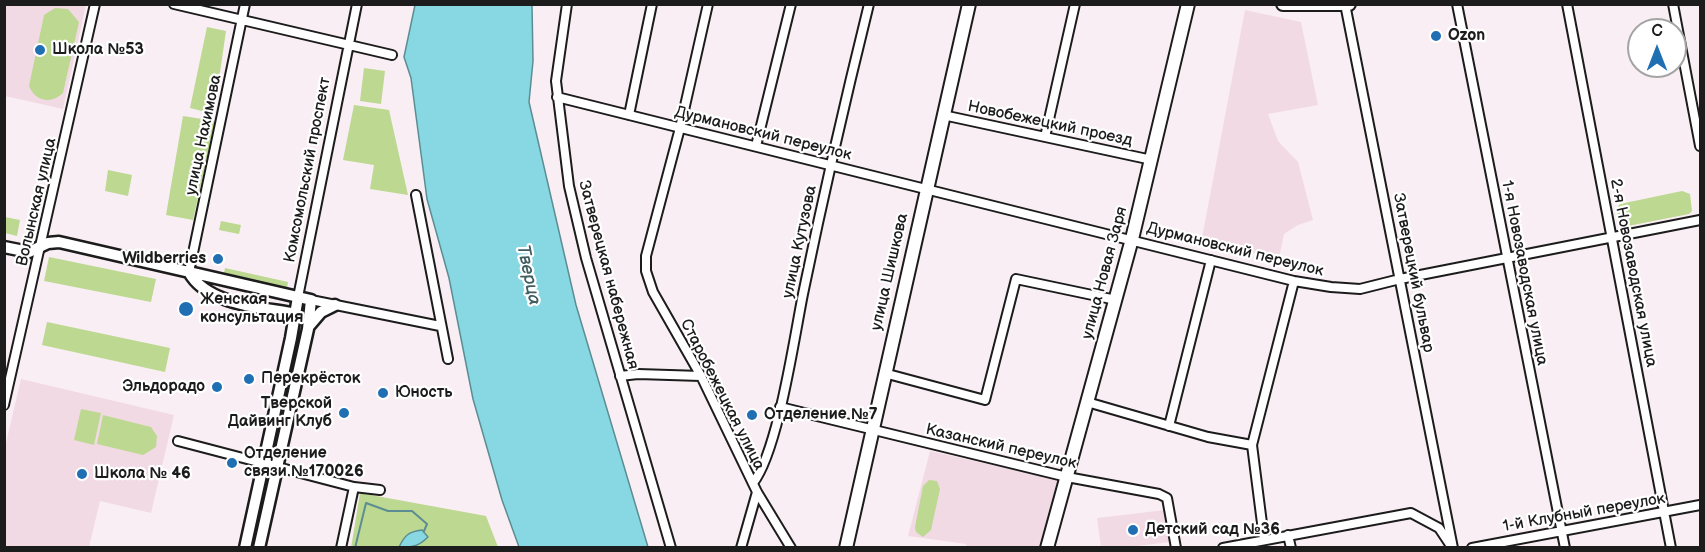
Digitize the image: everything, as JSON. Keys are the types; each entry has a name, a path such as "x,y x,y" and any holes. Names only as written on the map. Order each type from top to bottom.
{"main road":[{"name":"улица Шишкова","path":"846,548 969,4"},
{"name":"улица Новая Заря","path":"1047,548 1132,239 1188,4"},
{"path":"1282,4 1346,5"}],"street":[{"name":"Волынская улица","path":"4,405 95,4"},
{"path":"174,4 392,55"},
{"name":"улица Нахимова","path":"189,272 245,4"},
{"name":"Комсомольский проспект","path":"244,548 296,314 357,4"},
{"name":"Затверецкая набережная","path":"567,4 555,81 569,186 586,258 671,548"},
{"path":"629,115 652,4"},
{"name":"Старобежецкая улица","path":"708,4 680,128 646,256 645,268 653,292 700,376 757,492 791,548"},
{"path":"756,146 791,4"},
{"name":"улица Кутузова","path":"753,483 761,473 780,407 830,164 868,4"},
{"path":"1045,137 1075,4"},
{"name":"1-я Новозаводская улица","path":"1457,4 1564,548"},
{"name":"2-я Новозаводская улица","path":"1567,4 1671,548"},
{"path":"1673,4 1701,146"},
{"name":"Затверецкий бульвар","path":"1346,5 1452,548"},
{"name":"Дурмановский переулок","path":"557,97 1211,260 1331,287 1360,289 1400,279 1701,220"},
{"name":"Новобежецкий проезд","path":"943,115 1152,160"},
{"path":"416,195 448,359"},
{"path":"4,247 29,252 59,242 311,300 440,326"},
{"path":"1169,426 1211,260"},
{"path":"189,272 198,285 211,295 296,314"},
{"path":"884,372 985,400 1016,279 1116,300"},
{"path":"1264,539 1252,445 1294,280"},
{"path":"259,548 308,329 311,300"},
{"path":"308,329 318,314 335,305"},
{"path":"291,338 299,335 305,341"},
{"path":"620,376 638,374 700,376"},
{"path":"1087,402 1208,437 1252,445"},
{"name":"Казанский переулок","path":"780,407 1067,477 1159,494 1167,498 1176,548"},
{"path":"178,441 354,487 380,490"},
{"path":"341,548 354,487"},
{"path":"741,548 757,492"},
{"name":"1-й Клубный переулок","path":"1472,548 1701,506"},
{"path":"1223,548 1411,513 1439,528 1452,548"},
{"path":"1288,535 1291,548"}],"shaded area":[{"name":"Школа №53","path":"5,5 86,5 63,109 5,96"},
{"path":"1245,10 1301,22 1318,105 1268,114 1278,141 1298,162 1313,220 1298,225 1284,234 1279,258 1201,243"},
{"name":"Школа № 46","path":"21,379 174,415 151,513 100,501 89,547 5,548 5,447"},
{"path":"930,451 1060,480 1040,547 966,547 966,544 908,536"},
{"name":"Детский сад №36","path":"1165,510 1169,542 1130,547 1101,547 1097,518"}],"green space":[{"path":"55,8 68,9 79,22 63,93 53,99 44,100 35,95 29,86 44,15"},
{"path":"207,27 226,31 214,114 190,108"},
{"path":"364,68 385,71 381,104 360,101"},
{"path":"354,105 389,110 408,195 370,189 374,165 343,160"},
{"path":"183,116 215,121 193,220 166,215"},
{"path":"108,170 132,175 128,196 105,191"},
{"path":"1682,191 1690,194 1692,211 1689,214 1628,226 1619,222 1617,208 1620,204"},
{"path":"5,217 20,220 17,236 5,233"},
{"path":"221,221 241,225 239,234 219,230"},
{"path":"49,257 156,279 151,302 44,281"},
{"path":"225,268 288,282 287,288 224,273"},
{"path":"47,322 170,348 165,372 42,345"},
{"path":"297,340 300,341 274,455 271,454"},
{"path":"81,409 101,413 94,445 74,440"},
{"path":"103,415 151,427 157,436 156,447 143,455 97,444"},
{"path":"267,472 271,472 254,547 250,548"},
{"path":"929,480 937,481 940,489 931,530 923,537 916,532 915,527 923,486"},
{"path":"360,493 486,516 498,547 351,548"}],"water":[{"name":"Тверца","path":"415,5 532,5 533,61 529,102 576,305 648,547 519,547 502,500 473,399 449,278 427,199 411,78 404,57"},
{"path":"422,530 428,537 422,542 412,547 399,547 408,535"}],"waterway":[{"path":"355,548 366,503 388,511 412,511 427,524 424,531"}],"place":[{"name":"Ozon","path":"1436,36"},
{"name":"Школа №53","path":"40,50"},
{"name":"Wildberries","path":"218,259"},
{"name":"Женская консультация","path":"186,309"},
{"name":"Перекрёсток","path":"249,379"},
{"name":"Эльдорадо","path":"217,387"},
{"name":"Юность","path":"383,393"},
{"name":"Тверской Дайвинг Клуб","path":"344,413"},
{"name":"Отделение №7","path":"752,415"},
{"name":"Отделение связи №170026","path":"232,463"},
{"name":"Школа № 46","path":"82,474"},
{"name":"Детский сад №36","path":"1133,530"}]}
